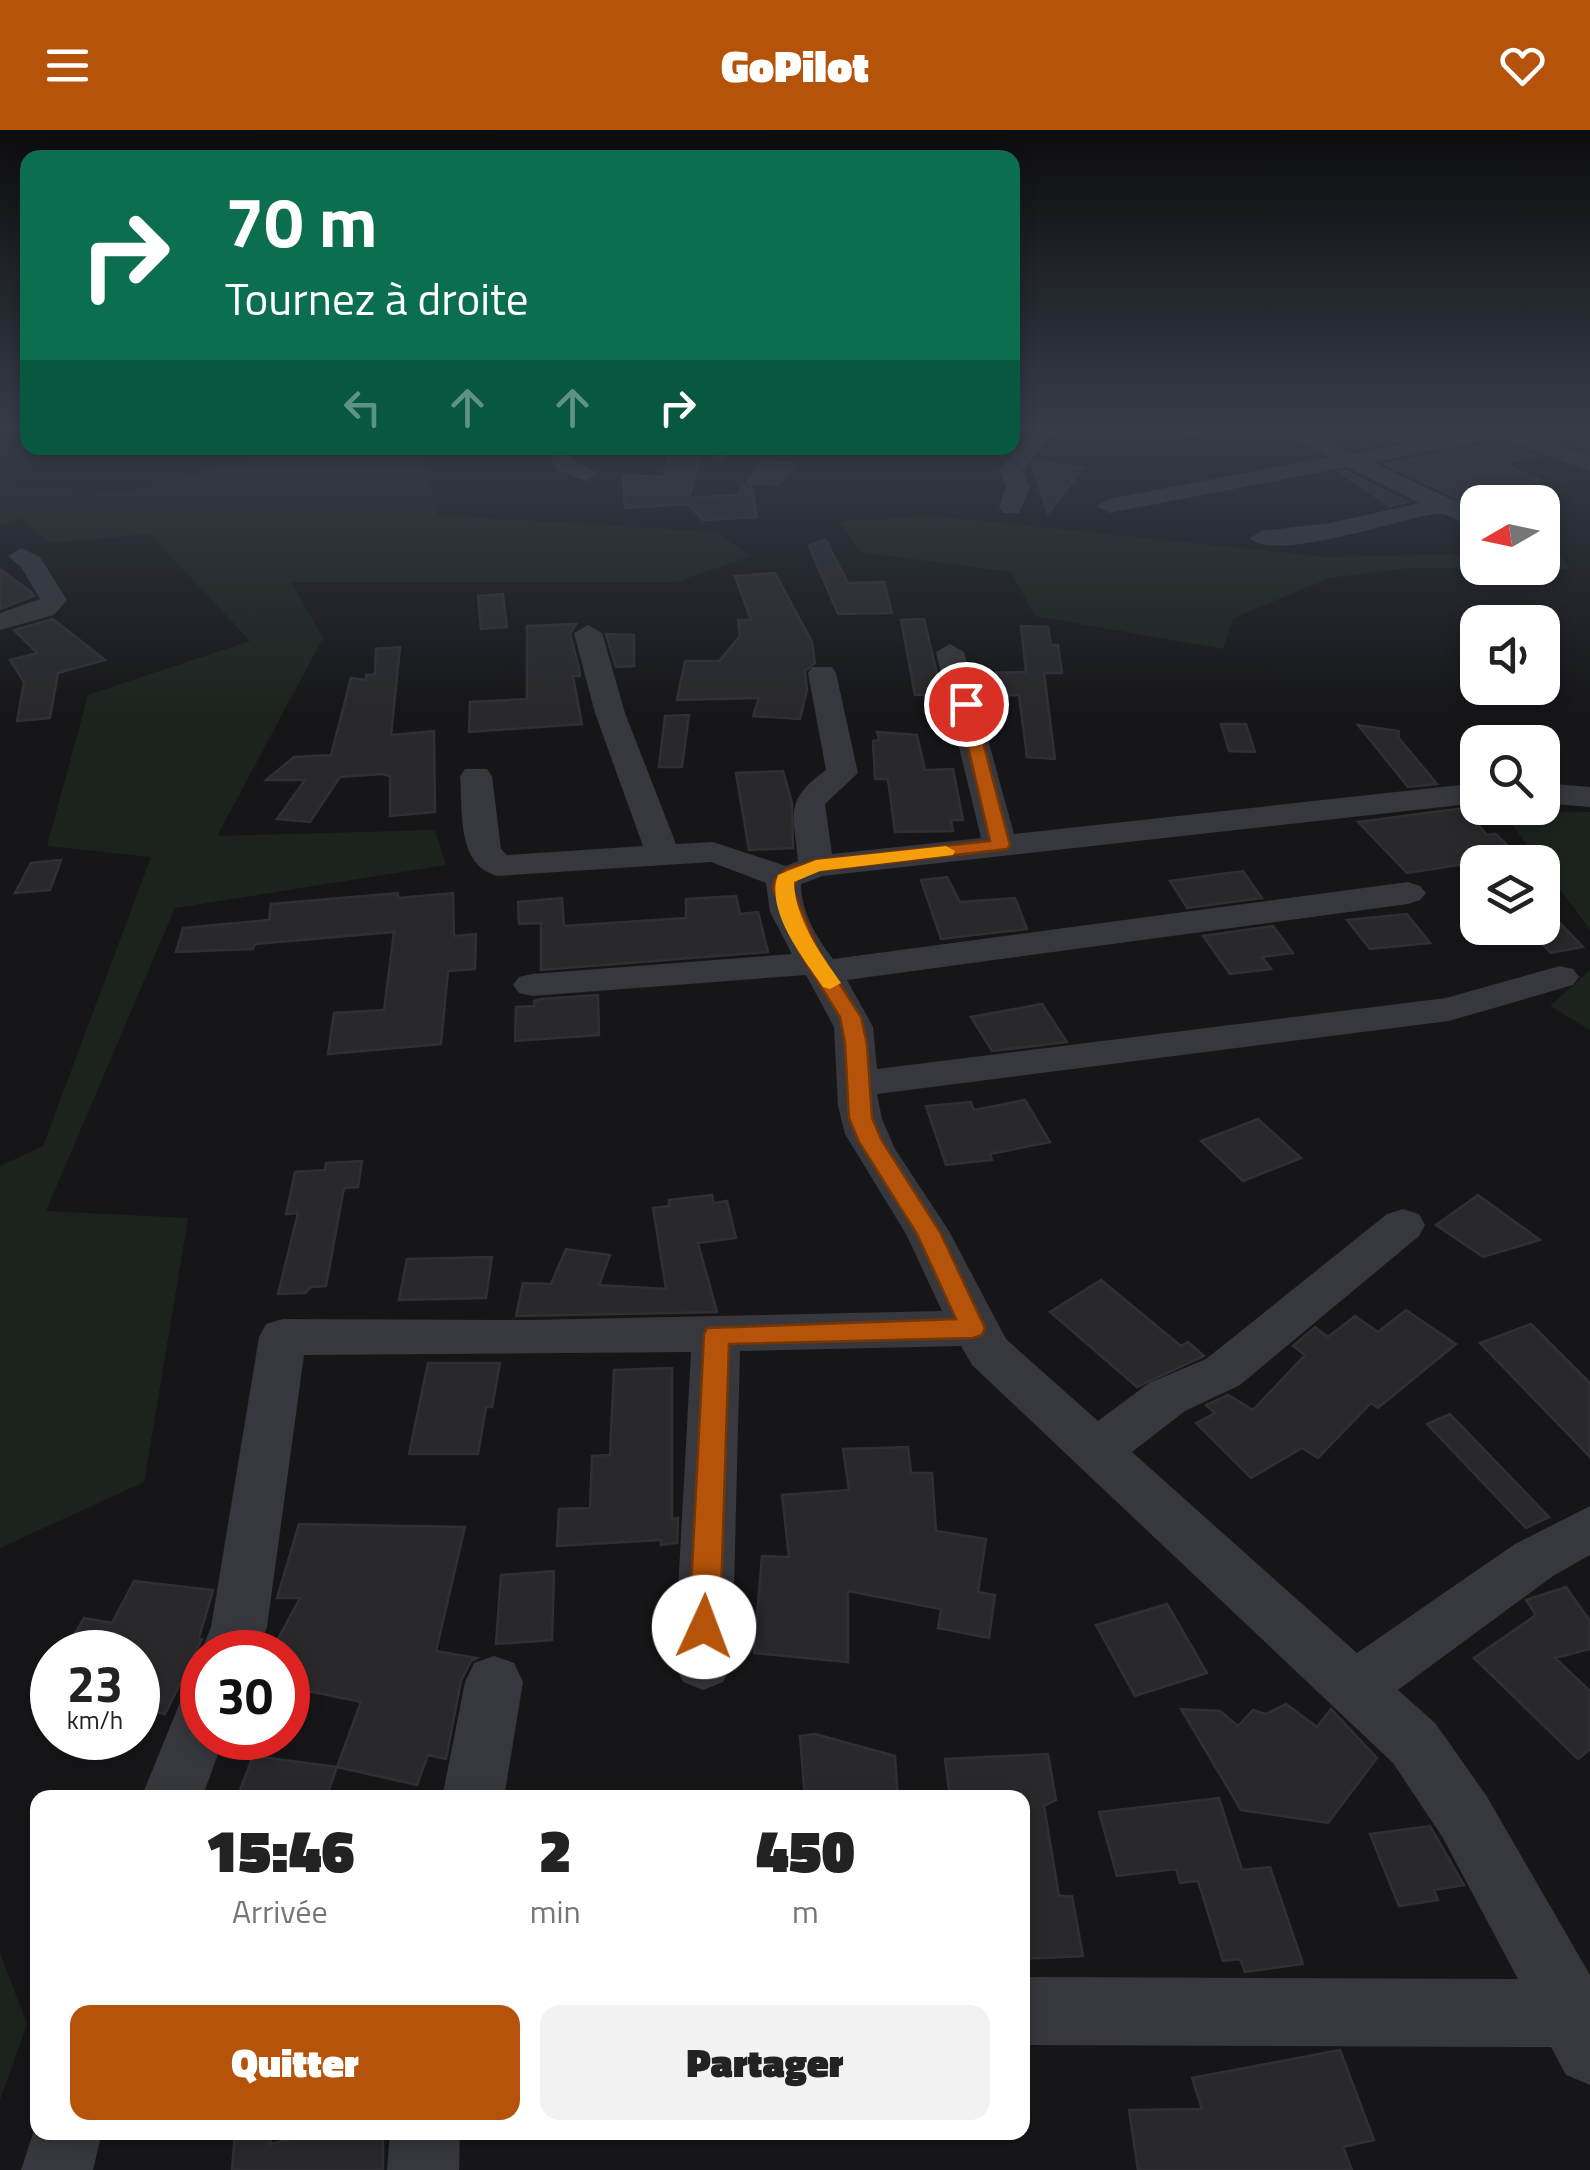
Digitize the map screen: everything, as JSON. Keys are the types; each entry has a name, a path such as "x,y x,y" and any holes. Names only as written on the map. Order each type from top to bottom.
{"street":[{"path":"1262,538 1346,525"},
{"path":"0,622 44,608 54,600 31,562 21,556"},
{"path":"588,632 610,713 662,853"},
{"path":"950,652 1000,845"},
{"path":"822,673 842,773 817,791 809,804 800,872 785,902 850,1017 856,1044 860,1118 870,1142 928,1232 973,1328 1014,1378 1414,1744 1457,1799 1483,1842 1583,2025"},
{"path":"476,776 484,851 498,866 713,852 760,866 800,872 1000,845 1460,795"},
{"path":"1560,794 1590,797"},
{"path":"532,985 820,967 1408,893"},
{"path":"857,1084 1449,1009 1560,977"},
{"path":"1097,1450 1167,1397 1223,1372 1403,1225"},
{"path":"239,1630 283,1336 716,1334 973,1328"},
{"path":"703,1664 716,1334"},
{"path":"1356,1687 1534,1560 1590,1528"},
{"path":"474,1790 494,1682"},
{"path":"174,1790 186,1760"},
{"path":"1030,2011 1583,2025"},
{"path":"57,2170 64,2140"},
{"path":"422,2170 424,2140"}],"shaded area":[{"path":"29,525 604,525 716,532 751,556 677,582 291,582 323,638 217,836 435,830 446,865 175,908 46,1211 188,1218 144,1482 0,1548 0,1166 43,1146 151,857 47,846 88,695 250,641 150,534 49,543"},
{"path":"842,525 1022,525 1324,557 1460,554 1460,568 1409,568 1330,578 1233,618 1223,649 1035,616 1011,572 860,552"},
{"path":"1560,555 1570,569 1560,569"},
{"path":"1560,812 1590,812 1590,930 1560,889 1560,845 1527,845 1512,825 1560,825"},
{"path":"1590,970 1590,1030 1550,1006"},
{"path":"0,1953 27,2024 0,2100"}],"building":[{"path":"825,539 848,583 884,582 892,613 838,614 809,546"},
{"path":"0,569 31,592 34,596 0,609"},
{"path":"775,573 812,642 815,663 805,671 807,690 800,719 753,716 759,698 677,700 685,661 719,661 740,636 738,620 751,620 735,576"},
{"path":"503,594 507,627 481,629 478,596"},
{"path":"53,619 105,660 58,673 50,718 17,721 24,682 10,660 37,653 14,630"},
{"path":"924,619 942,694 915,695 901,620"},
{"path":"576,624 570,634 579,668 580,676 573,676 582,724 469,732 470,702 527,699 527,626"},
{"path":"1021,626 1048,627 1051,645 1058,645 1062,673 1044,673 1055,759 1027,757 1019,695 991,696 984,673 1026,672"},
{"path":"606,634 634,635 634,666 616,667"},
{"path":"400,647 391,735 434,731 435,812 390,816 390,776 382,774 340,777 310,822 277,819 305,780 266,780 294,757 331,755 351,678 366,680 366,675 375,674 376,649"},
{"path":"689,715 682,767 659,767 665,716"},
{"path":"1221,724 1246,724 1255,752 1229,751"},
{"path":"1358,725 1399,731 1398,737 1437,784 1408,787"},
{"path":"877,732 917,735 925,770 953,769 963,820 951,820 953,831 895,832 888,779 875,779 873,741 879,740"},
{"path":"783,771 792,803 793,848 749,850 736,773"},
{"path":"1460,809 1460,825 1478,825 1487,835 1496,834 1507,845 1460,845 1460,865 1407,873 1358,822"},
{"path":"61,860 50,890 15,893 31,863"},
{"path":"1243,871 1262,898 1187,908 1170,881"},
{"path":"947,877 960,902 1015,898 1027,929 941,939 921,880"},
{"path":"398,893 398,898 453,893 454,936 476,934 475,969 448,971 441,1044 328,1054 334,1013 384,1010 394,932 255,944 253,949 176,952 183,928 269,920 271,904"},
{"path":"736,896 740,914 758,912 768,952 541,970 541,923 519,924 518,902 562,898 564,926 686,918 686,899"},
{"path":"1407,914 1430,943 1370,949 1347,920"},
{"path":"1560,923 1583,947 1551,953 1543,945 1560,945"},
{"path":"1273,926 1293,953 1262,957 1271,969 1230,974 1203,936"},
{"path":"598,995 599,1035 515,1041 516,1007 534,1006 534,1001 541,999"},
{"path":"1042,1004 1067,1042 992,1051 971,1017"},
{"path":"1025,1100 1050,1142 990,1154 992,1160 946,1165 926,1106 971,1102 974,1110"},
{"path":"1258,1119 1301,1158 1243,1181 1201,1141"},
{"path":"362,1161 358,1187 344,1188 326,1286 311,1287 305,1293 278,1294 298,1213 286,1214 295,1172 325,1170 326,1163"},
{"path":"712,1195 713,1203 727,1201 736,1238 698,1243 717,1312 516,1316 523,1283 551,1284 566,1249 610,1255 599,1285 666,1289 653,1208 669,1206 669,1200"},
{"path":"1478,1195 1540,1240 1483,1257 1436,1225"},
{"path":"492,1257 486,1298 399,1300 407,1259"},
{"path":"1101,1280 1181,1346 1188,1342 1204,1356 1137,1387 1050,1312"},
{"path":"1406,1310 1456,1344 1378,1408 1371,1403 1318,1458 1302,1448 1251,1478 1196,1423 1215,1413 1206,1405 1228,1395 1253,1410 1305,1355 1293,1346 1315,1327 1328,1337 1355,1316 1378,1332"},
{"path":"1531,1324 1590,1383 1590,1457 1480,1343"},
{"path":"428,1363 500,1363 492,1407 486,1407 478,1454 409,1454"},
{"path":"672,1368 672,1519 678,1518 677,1543 661,1545 661,1540 557,1546 559,1509 590,1508 592,1456 610,1455 614,1370"},
{"path":"1450,1414 1549,1517 1526,1528 1427,1424"},
{"path":"908,1447 911,1473 932,1473 936,1531 986,1539 978,1592 995,1595 989,1638 938,1628 941,1609 848,1591 848,1662 754,1653 762,1556 789,1557 782,1495 849,1490 843,1449"},
{"path":"299,1524 465,1527 436,1651 477,1658 471,1661 461,1681 446,1759 428,1755 417,1785 337,1767 361,1702 310,1692 310,1630 283,1630 300,1598 277,1598"},
{"path":"554,1571 552,1640 496,1644 501,1575"},
{"path":"134,1581 213,1590 201,1630 180,1630 180,1684 165,1714 160,1713 160,1630 77,1630 84,1618 112,1623"},
{"path":"1566,1587 1590,1621 1590,1649 1555,1658 1590,1691 1590,1749 1578,1759 1474,1658 1536,1615 1526,1600"},
{"path":"1167,1604 1207,1673 1135,1696 1096,1625"},
{"path":"1286,1704 1317,1727 1331,1709 1377,1758 1328,1823 1241,1810 1181,1709 1220,1711 1238,1726 1253,1710 1266,1714"},
{"path":"815,1734 895,1756 897,1790 804,1790 800,1736"},
{"path":"1048,1754 1056,1800 1044,1806 1059,1896 1072,1896 1083,1956 1030,1959 1030,1790 949,1790 945,1759"},
{"path":"251,1760 284,1760 337,1767 329,1790 240,1790"},
{"path":"1219,1798 1242,1870 1270,1867 1303,1964 1245,1972 1240,1959 1223,1961 1198,1881 1180,1883 1176,1869 1117,1876 1099,1812"},
{"path":"1430,1826 1464,1885 1434,1890 1438,1900 1399,1906 1370,1834"},
{"path":"1340,2050 1374,2140 1343,2147 1352,2170 1138,2170 1129,2110 1202,2109 1192,2078"},
{"path":"234,2140 270,2140 270,2144 286,2140 383,2140 383,2170 232,2170"}],"slow traffic":[{"path":"830,983 808,950 785,902 784,879 816,866 946,851"}],"route":[{"path":"704,1627 716,1334 973,1328 928,1232 870,1142 860,1118 856,1044 850,1017 808,950 782,888 784,879 792,873 816,866 1000,845 966,704"}]}
